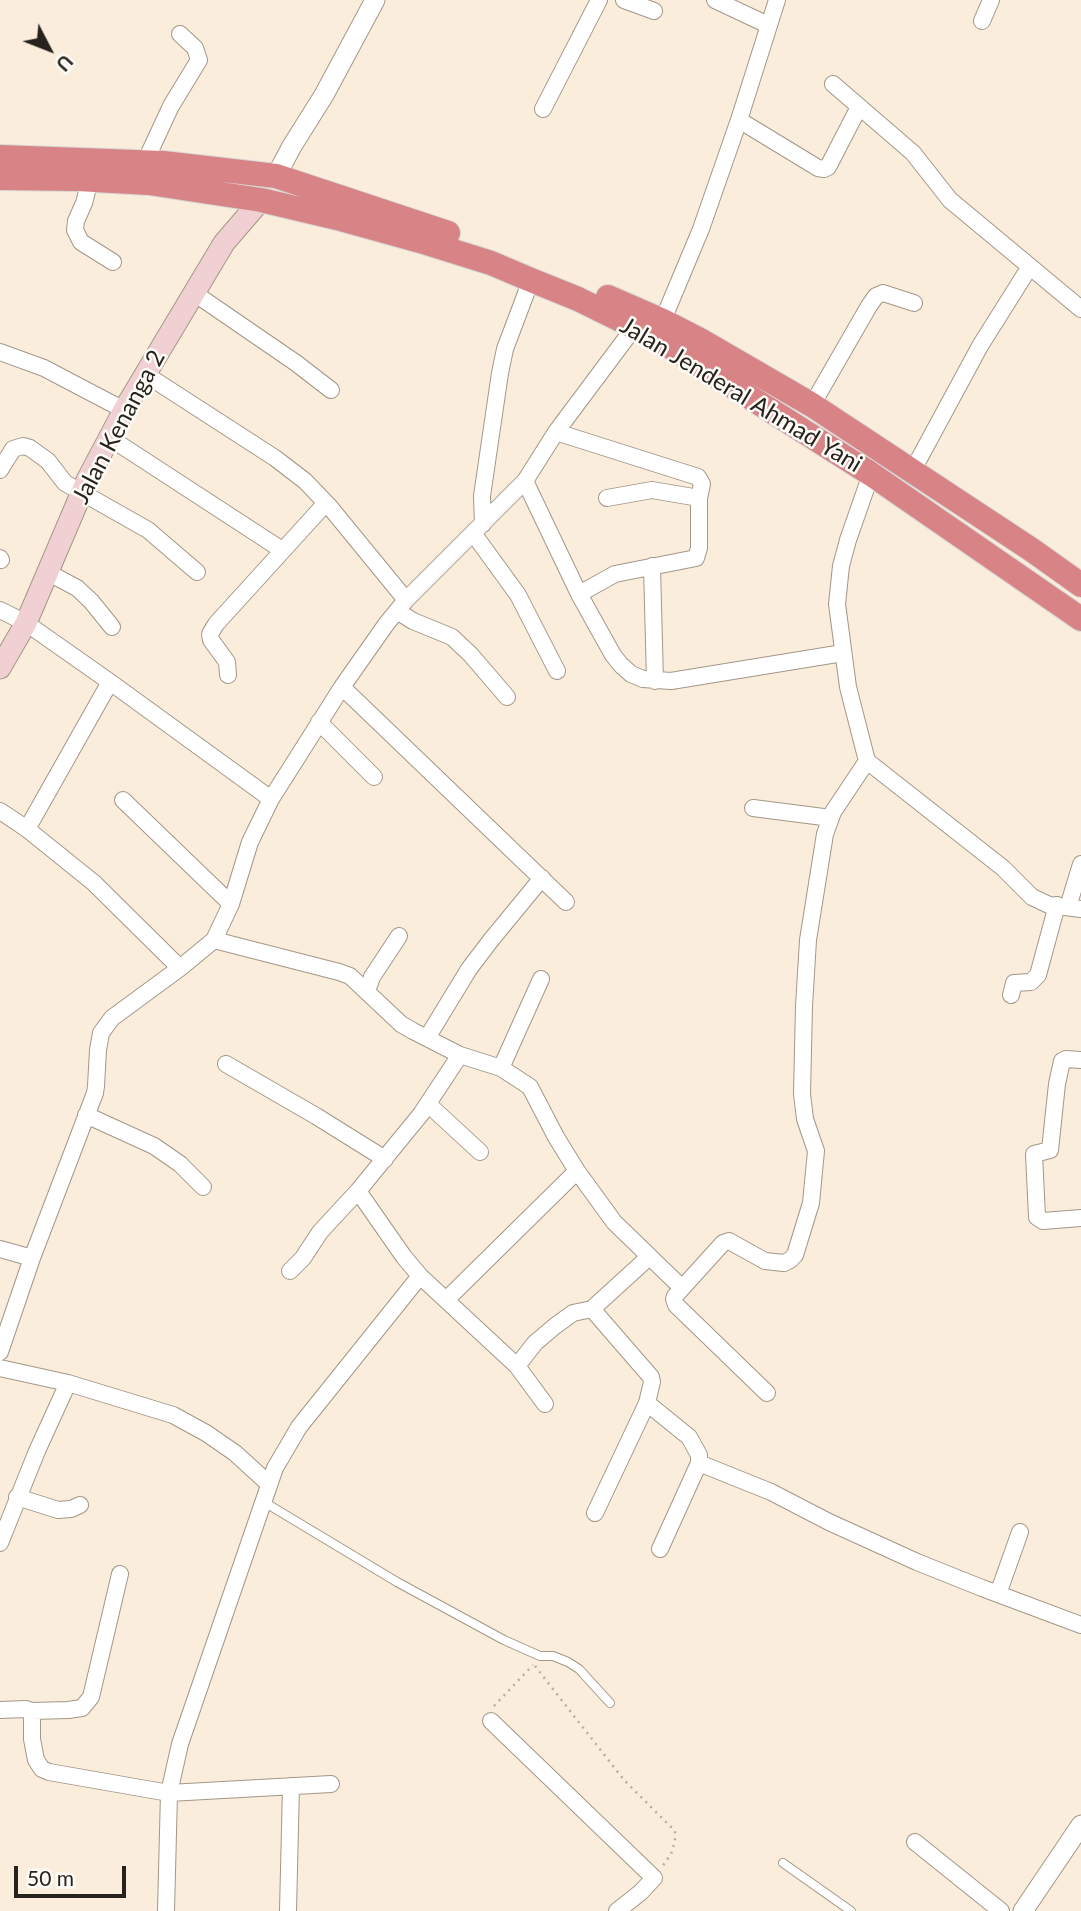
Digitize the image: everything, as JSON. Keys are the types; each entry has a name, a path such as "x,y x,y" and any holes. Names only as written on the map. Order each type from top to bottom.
{"highway":[{"name":"Jalan Jenderal Ahmad Yani","path":"0,157 145,162 276,176 489,248 579,283 649,325 1081,619"},
{"path":"261,200 276,176"},
{"name":"Jalan Jenderal Ahmad Yani","path":"0,178 149,183 261,200 337,218 491,263 578,299 700,340 805,401 913,470 1081,585"},
{"path":"785,420 805,401"}],"main road":[{"name":"Jalan Kenanga 2","path":"2,660 26,623 81,494 124,410 225,243 261,200"}],"street":[{"path":"276,176 375,0"},
{"path":"543,109 598,0"},
{"path":"624,0 654,11"},
{"path":"715,0 768,25"},
{"path":"0,1352 96,1086 101,1033 112,1018 214,940 231,904 250,842 271,799 342,687 402,605 525,481 556,432 649,325 701,229 739,120 776,0"},
{"path":"982,21 991,0"},
{"path":"145,162 171,106 199,60 195,48 180,34"},
{"path":"833,84 913,153 950,200 1081,309"},
{"path":"739,120 818,168 824,169 828,167 859,107"},
{"path":"90,180 75,230 81,242 113,262"},
{"path":"913,470 975,355 1030,268"},
{"path":"531,279 505,349 478,528 558,671"},
{"path":"194,293 296,362 331,390"},
{"path":"805,401 876,296 883,293 914,303"},
{"path":"0,352 44,368 124,410"},
{"path":"145,374 275,458 305,481 326,503 413,621 452,638 471,655 507,697"},
{"path":"556,432 698,477 702,484 699,498 698,556 608,577 579,594"},
{"path":"110,438 282,550"},
{"path":"0,470 13,449 23,446 39,453 65,483 148,530 197,572"},
{"path":"871,474 841,566 837,604 848,687 867,761 1003,868 1032,897 1049,905 1069,907"},
{"path":"525,481 579,594 612,655 631,674 643,679 671,681 843,653"},
{"path":"607,498 652,490 699,498"},
{"path":"228,675 227,662 211,640 210,634 216,624 326,503"},
{"path":"652,566 655,681"},
{"path":"47,572 77,588 112,627"},
{"path":"0,610 26,623 271,799"},
{"path":"27,829 110,682"},
{"path":"342,687 566,902"},
{"path":"319,722 374,777"},
{"path":"767,1393 674,1302 675,1296 723,1243 729,1241 765,1261 783,1263 794,1255 804,1227 811,1203 816,1151 805,1119 802,1094 803,1006 808,940 825,834 842,797 867,761"},
{"path":"123,800 231,904"},
{"path":"753,808 831,818"},
{"path":"0,811 27,829 94,883 180,968"},
{"path":"1011,995 1014,983 1031,982 1038,975 1069,907 1081,864"},
{"path":"426,1038 469,970 542,878"},
{"path":"367,991 372,977 399,936"},
{"path":"214,940 350,976 401,1024 460,1055 501,1068 530,1087 545,1119 614,1222 682,1288"},
{"path":"501,1068 541,979"},
{"path":"290,1271 303,1258 320,1232 385,1160 428,1104 460,1055"},
{"path":"1081,1060 1062,1060 1050,1150 1034,1154 1037,1217 1043,1221 1081,1218"},
{"path":"226,1064 385,1160"},
{"path":"428,1104 480,1152"},
{"path":"86,1115 154,1146 180,1164 203,1187"},
{"path":"446,1300 578,1171"},
{"path":"358,1191 420,1276 517,1366 545,1404"},
{"path":"0,1249 32,1258"},
{"path":"517,1366 535,1343 555,1326 573,1313 592,1309 649,1257"},
{"path":"166,1911 169,1793 180,1745 275,1468 299,1427 420,1276"},
{"path":"592,1309 651,1377 652,1387 595,1513"},
{"path":"0,1368 68,1383 173,1415 206,1433 234,1453 269,1484"},
{"path":"0,1543 17,1497 68,1383"},
{"path":"647,1402 689,1437 699,1455 699,1463 660,1549"},
{"path":"699,1463 771,1492 829,1522 918,1562 1081,1625"},
{"path":"17,1497 58,1510 80,1505"},
{"path":"998,1594 1020,1532"},
{"path":"0,1710 68,1710 82,1707 91,1697 120,1574"},
{"path":"32,1711 36,1760 42,1769 69,1776 169,1793 331,1783"},
{"path":"491,1721 654,1878 642,1892 617,1911"},
{"path":"288,1911 291,1786"},
{"path":"1023,1911 1081,1825"},
{"path":"915,1842 1001,1911"}],"lane":[{"path":"264,1502 397,1582 504,1640 540,1656 553,1656 568,1662 579,1669 610,1703"},
{"path":"783,1863 851,1911"}],"path":[{"path":"491,1721 489,1716 493,1707 533,1664 624,1780 675,1831 671,1854 654,1878"}]}
